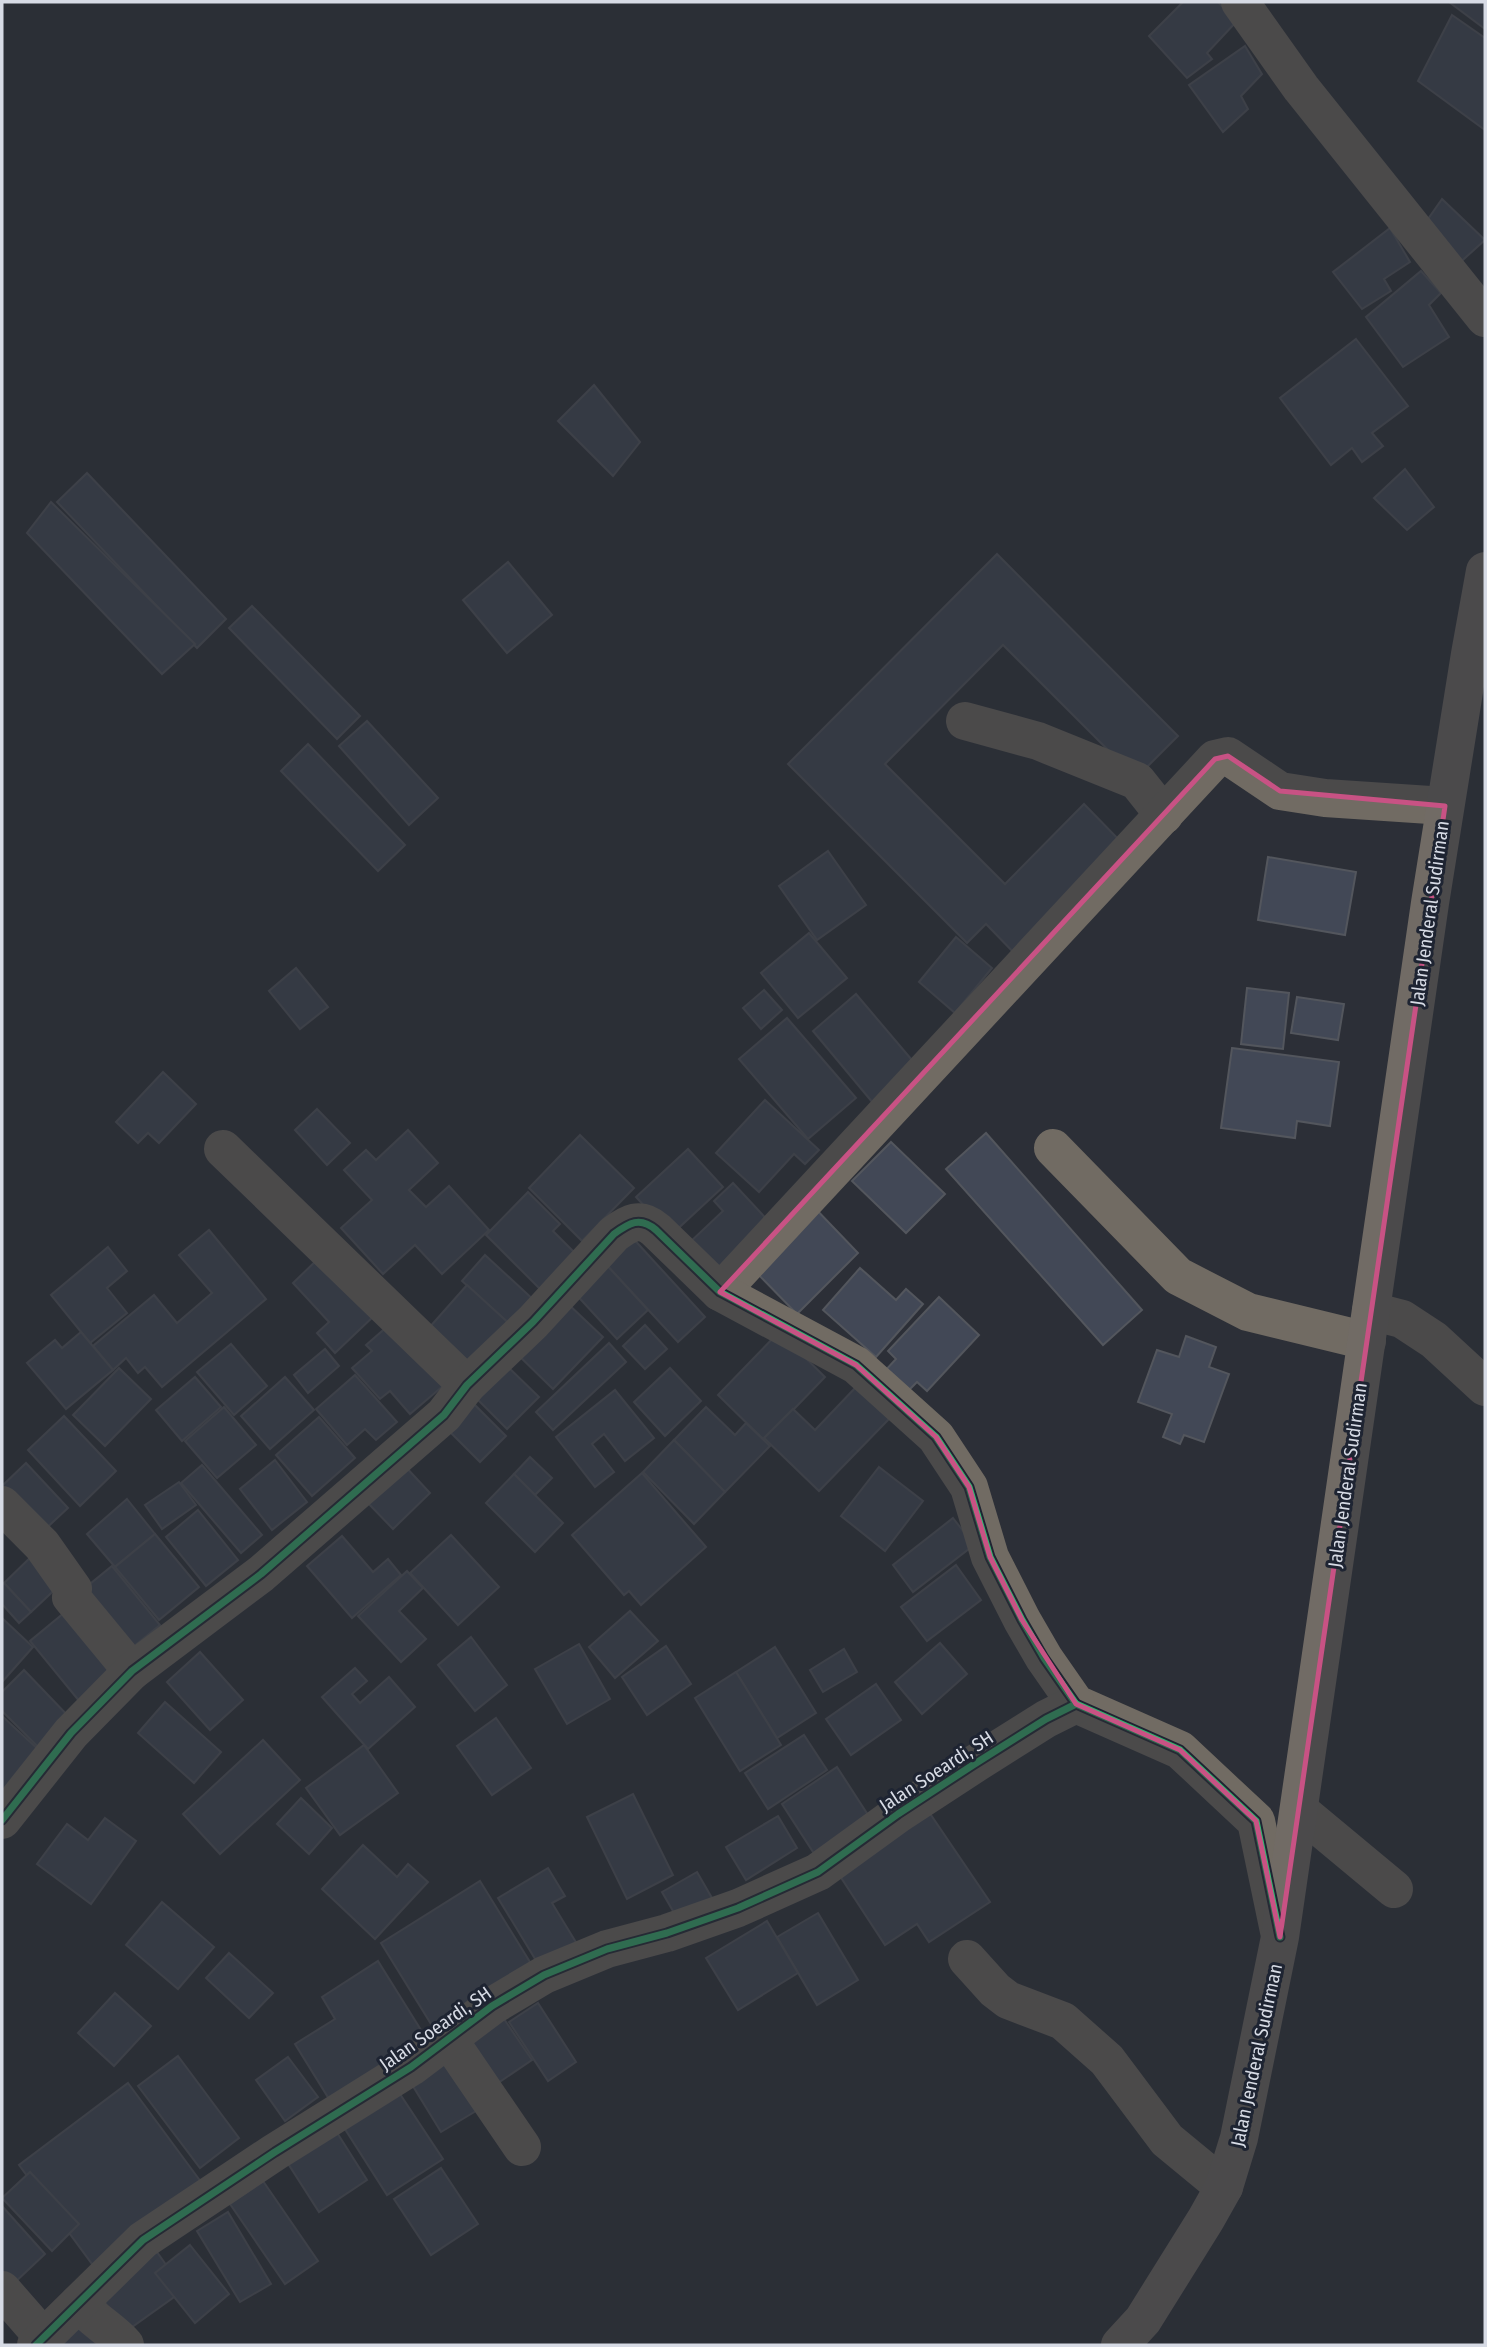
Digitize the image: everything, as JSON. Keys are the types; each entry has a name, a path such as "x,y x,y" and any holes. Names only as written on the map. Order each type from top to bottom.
{"main road":[{"name":"Jalan Jenderal Sudirman","path":"1138,2337 1224,2187 1239,2138 1280,1937 1445,806 1477,662 1485,571"}],"street":[{"path":"1240,2 1301,88 1485,318"},
{"path":"965,721 1038,741 1137,781 1164,815"},
{"path":"720,1292 1215,760 1228,756 1280,791 1325,798 1445,806"},
{"path":"1053,1148 1178,1276 1248,1312 1369,1326 1402,1319 1423,1333 1485,1387"},
{"path":"223,1149 467,1385"},
{"path":"2,1820 71,1732 132,1671 261,1574 444,1415 467,1385 533,1322 614,1234 627,1224 640,1221 649,1224 720,1292 856,1364 936,1437 969,1487 990,1557 1022,1620 1076,1704 1180,1750 1256,1821 1280,1937"},
{"path":"2,1505 42,1545 73,1589 71,1597 132,1671"},
{"name":"Jalan Soeardi, SH","path":"40,2342 143,2240 275,2151 411,2067 492,2006 544,1975 607,1949 667,1933 738,1908 818,1872 898,1814 973,1765 1046,1719 1076,1704"},
{"path":"1299,1810 1394,1889"},
{"path":"967,1959 995,1990 1008,2000 1063,2021 1098,2052 1107,2060 1167,2140 1224,2187"},
{"path":"449,2040 522,2147"},
{"path":"2,2290 40,2342"},
{"path":"79,2303 88,2315 117,2335 125,2345"}],"highlighted area":[{"path":"1228,756 1280,791 1445,806 1280,1937 1256,1821 1180,1750 1076,1704 1022,1620 990,1557 969,1487 936,1437 856,1365 720,1292 1215,759"}],"building":[{"path":"1183,2 1218,2 1237,21 1207,53 1212,59 1187,78 1149,36"},
{"path":"1449,2 1485,2 1485,29"},
{"path":"1452,15 1485,38 1485,130 1418,81"},
{"path":"1245,46 1262,74 1241,96 1248,109 1223,132 1189,85"},
{"path":"1442,199 1485,240 1455,267 1421,229"},
{"path":"1390,228 1410,262 1384,279 1391,291 1362,309 1333,272"},
{"path":"1421,271 1441,293 1429,305 1449,337 1403,367 1366,317"},
{"path":"1356,339 1408,406 1372,433 1383,446 1362,462 1352,448 1331,465 1280,398"},
{"path":"594,385 640,442 613,476 558,421"},
{"path":"1405,469 1434,507 1407,530 1374,498"},
{"path":"87,473 226,619 197,648 57,502"},
{"path":"51,502 195,644 162,674 27,533"},
{"path":"997,554 1178,736 1136,778 1003,645 885,764 1005,884 1084,804 1126,847 1017,956 986,924 967,943 788,764"},
{"path":"508,562 552,615 507,653 463,600"},
{"path":"252,606 360,716 337,739 229,628"},
{"path":"367,721 438,798 409,825 339,746"},
{"path":"308,744 405,845 378,871 281,771"},
{"path":"828,851 866,905 817,940 779,886"},
{"path":"1268,857 1356,872 1345,935 1258,920"},
{"path":"809,933 847,978 798,1018 761,973"},
{"path":"956,937 992,968 955,1013 919,982"},
{"path":"296,968 328,1007 300,1029 269,991"},
{"path":"1247,988 1289,993 1283,1049 1241,1044"},
{"path":"764,990 782,1010 761,1029 743,1008"},
{"path":"856,994 917,1066 873,1103 813,1031"},
{"path":"1297,997 1344,1004 1338,1040 1291,1033"},
{"path":"787,1018 856,1098 808,1139 739,1059"},
{"path":"1232,1048 1339,1062 1330,1126 1297,1121 1295,1138 1221,1128"},
{"path":"163,1072 196,1104 159,1143 148,1133 138,1143 116,1122"},
{"path":"765,1100 819,1150 805,1164 794,1154 759,1192 716,1153"},
{"path":"317,1109 350,1143 327,1165 295,1130"},
{"path":"408,1130 438,1163 409,1190 426,1207 449,1186 489,1230 442,1274 415,1245 383,1274 341,1228 372,1200 344,1170 366,1150 376,1160"},
{"path":"986,1133 1142,1310 1103,1345 946,1169"},
{"path":"580,1135 634,1188 582,1241 529,1188"},
{"path":"891,1142 945,1194 906,1233 852,1181"},
{"path":"688,1149 723,1187 671,1235 636,1197"},
{"path":"733,1183 773,1226 719,1276 689,1243 723,1211 714,1201"},
{"path":"528,1192 560,1224 553,1231 577,1255 542,1291 486,1235"},
{"path":"811,1204 858,1253 797,1314 749,1265"},
{"path":"209,1230 266,1299 162,1387 145,1367 138,1373 126,1358 113,1370 93,1346 154,1295 177,1323 212,1293 179,1255"},
{"path":"630,1235 705,1317 678,1342 603,1261"},
{"path":"108,1247 127,1271 107,1288 127,1313 90,1343 51,1295"},
{"path":"485,1255 537,1303 514,1328 462,1281"},
{"path":"320,1257 375,1315 335,1353 317,1333 329,1322 293,1283"},
{"path":"603,1261 648,1310 617,1339 572,1290"},
{"path":"860,1268 896,1300 906,1289 923,1304 876,1357 823,1310"},
{"path":"467,1285 514,1328 474,1371 428,1329"},
{"path":"939,1297 979,1335 927,1391 917,1382 905,1394 883,1373 896,1359 888,1351"},
{"path":"565,1301 603,1337 553,1389 516,1353"},
{"path":"389,1325 443,1386 410,1414 390,1391 380,1399 352,1368 372,1351 366,1345"},
{"path":"645,1325 667,1349 645,1369 623,1346"},
{"path":"81,1332 113,1370 66,1409 27,1363 55,1340 62,1348"},
{"path":"779,1332 825,1377 764,1440 718,1395"},
{"path":"1186,1336 1216,1347 1209,1367 1229,1374 1204,1442 1184,1435 1180,1444 1163,1437 1172,1414 1138,1402 1157,1350 1179,1357"},
{"path":"609,1343 626,1362 553,1430 536,1412"},
{"path":"231,1344 267,1386 234,1415 197,1372"},
{"path":"325,1349 339,1366 308,1393 294,1375"},
{"path":"499,1358 539,1397 507,1429 468,1390"},
{"path":"119,1368 151,1399 105,1446 73,1415"},
{"path":"670,1368 701,1401 665,1436 634,1402"},
{"path":"355,1375 397,1422 376,1440 365,1429 347,1445 316,1409"},
{"path":"195,1377 221,1407 182,1441 156,1410"},
{"path":"285,1377 314,1410 270,1449 241,1416"},
{"path":"856,1387 889,1419 819,1491 764,1438 793,1409 815,1430"},
{"path":"615,1390 654,1438 625,1461 604,1434 592,1444 614,1472 595,1487 556,1437"},
{"path":"470,1400 506,1436 480,1462 444,1426"},
{"path":"224,1407 256,1445 217,1478 185,1441"},
{"path":"706,1407 735,1435 746,1423 770,1446 725,1492 674,1440"},
{"path":"64,1416 116,1471 80,1506 28,1450"},
{"path":"319,1417 355,1458 312,1496 276,1455"},
{"path":"674,1440 725,1492 694,1524 643,1472"},
{"path":"530,1457 552,1478 535,1495 514,1474"},
{"path":"275,1460 307,1502 272,1530 240,1489"},
{"path":"26,1463 68,1508 39,1535 2,1495 2,1486"},
{"path":"403,1464 430,1493 393,1529 365,1500"},
{"path":"202,1465 262,1535 241,1553 181,1483"},
{"path":"879,1467 923,1501 885,1551 841,1516"},
{"path":"642,1473 706,1547 641,1605 629,1591 624,1595 572,1535"},
{"path":"514,1474 563,1523 535,1552 486,1503"},
{"path":"179,1482 196,1505 162,1529 145,1505"},
{"path":"127,1499 155,1534 115,1567 87,1534"},
{"path":"198,1510 238,1560 206,1586 166,1537"},
{"path":"953,1518 974,1545 913,1592 893,1565"},
{"path":"155,1534 199,1587 159,1620 115,1567"},
{"path":"451,1535 499,1587 458,1625 410,1573"},
{"path":"342,1536 373,1572 388,1559 401,1575 352,1618 307,1566"},
{"path":"36,1552 63,1582 31,1612 4,1583"},
{"path":"956,1565 981,1600 927,1641 901,1607"},
{"path":"112,1566 160,1625 122,1656 74,1597"},
{"path":"407,1571 423,1588 399,1611 426,1639 401,1662 358,1616"},
{"path":"4,1583 31,1612 19,1623 2,1604"},
{"path":"76,1603 117,1672 80,1702 30,1641"},
{"path":"630,1611 658,1641 615,1678 589,1647"},
{"path":"2,1618 33,1647 2,1682"},
{"path":"471,1637 507,1685 475,1711 438,1665"},
{"path":"940,1643 967,1674 922,1714 895,1682"},
{"path":"579,1644 610,1699 567,1724 535,1669"},
{"path":"666,1646 691,1684 647,1715 622,1677"},
{"path":"775,1647 816,1713 777,1738 736,1672"},
{"path":"844,1649 857,1672 823,1692 810,1670"},
{"path":"200,1652 243,1700 210,1730 167,1682"},
{"path":"355,1668 367,1681 352,1694 360,1703 389,1677 415,1707 368,1749 322,1697"},
{"path":"24,1670 72,1720 41,1750 2,1711 2,1692"},
{"path":"736,1672 781,1745 740,1771 695,1698"},
{"path":"876,1684 901,1720 851,1755 826,1719"},
{"path":"165,1702 221,1752 194,1783 138,1733"},
{"path":"2,1716 40,1751 2,1794"},
{"path":"496,1718 531,1768 492,1795 457,1746"},
{"path":"804,1735 827,1770 768,1809 745,1773"},
{"path":"263,1740 300,1780 220,1854 183,1814"},
{"path":"364,1745 398,1793 340,1835 306,1788"},
{"path":"837,1767 870,1818 815,1855 782,1804"},
{"path":"633,1794 673,1875 627,1899 587,1817"},
{"path":"301,1798 332,1828 309,1854 277,1824"},
{"path":"929,1812 990,1902 929,1942 917,1924 885,1945 838,1873"},
{"path":"778,1816 797,1848 746,1880 726,1847"},
{"path":"105,1818 136,1841 91,1904 37,1864 67,1824 88,1840"},
{"path":"363,1845 397,1877 408,1864 428,1882 375,1939 322,1889"},
{"path":"548,1868 565,1896 552,1903 577,1944 540,1967 498,1898"},
{"path":"697,1872 716,1905 681,1925 662,1892"},
{"path":"480,1881 538,1975 439,2037 381,1943"},
{"path":"162,1902 214,1947 178,1989 126,1945"},
{"path":"818,1913 858,1980 817,2005 777,1937"},
{"path":"767,1921 798,1973 738,2010 706,1958"},
{"path":"229,1953 273,1993 249,2018 206,1978"},
{"path":"378,1961 431,2046 334,2107 295,2044 335,2019 322,1997"},
{"path":"115,1993 151,2026 114,2066 78,2033"},
{"path":"538,2003 576,2062 548,2081 509,2022"},
{"path":"504,2019 532,2060 495,2085 467,2044"},
{"path":"178,2056 239,2138 200,2168 138,2086"},
{"path":"288,2057 318,2097 285,2121 256,2080"},
{"path":"446,2061 476,2111 441,2132 411,2083"},
{"path":"128,2083 204,2186 95,2268 19,2165"},
{"path":"398,2091 443,2159 387,2195 343,2126"},
{"path":"336,2131 367,2180 319,2212 287,2162"},
{"path":"441,2168 478,2224 431,2255 394,2199"},
{"path":"30,2172 79,2224 52,2251 2,2198"},
{"path":"263,2181 318,2261 285,2284 230,2204"},
{"path":"2,2206 45,2254 11,2286 2,2275"},
{"path":"228,2212 271,2284 240,2302 197,2231"},
{"path":"152,2245 184,2290 125,2332 104,2301"},
{"path":"190,2245 229,2294 195,2323 155,2273"},
{"path":"81,2321 110,2345 55,2345"}],"cycle path":[{"path":"2,1820 71,1733 132,1671 261,1574 444,1415 467,1385 533,1322 614,1234 630,1224 640,1222 656,1230 720,1292 856,1365 936,1437 969,1487 990,1557 1022,1620 1076,1704 1180,1750 1256,1821 1280,1937"},
{"path":"36,2345 143,2240 275,2152 411,2067 492,2006 544,1975 607,1949 667,1933 738,1908 818,1872 898,1814 973,1765 1046,1719 1076,1704"}]}
